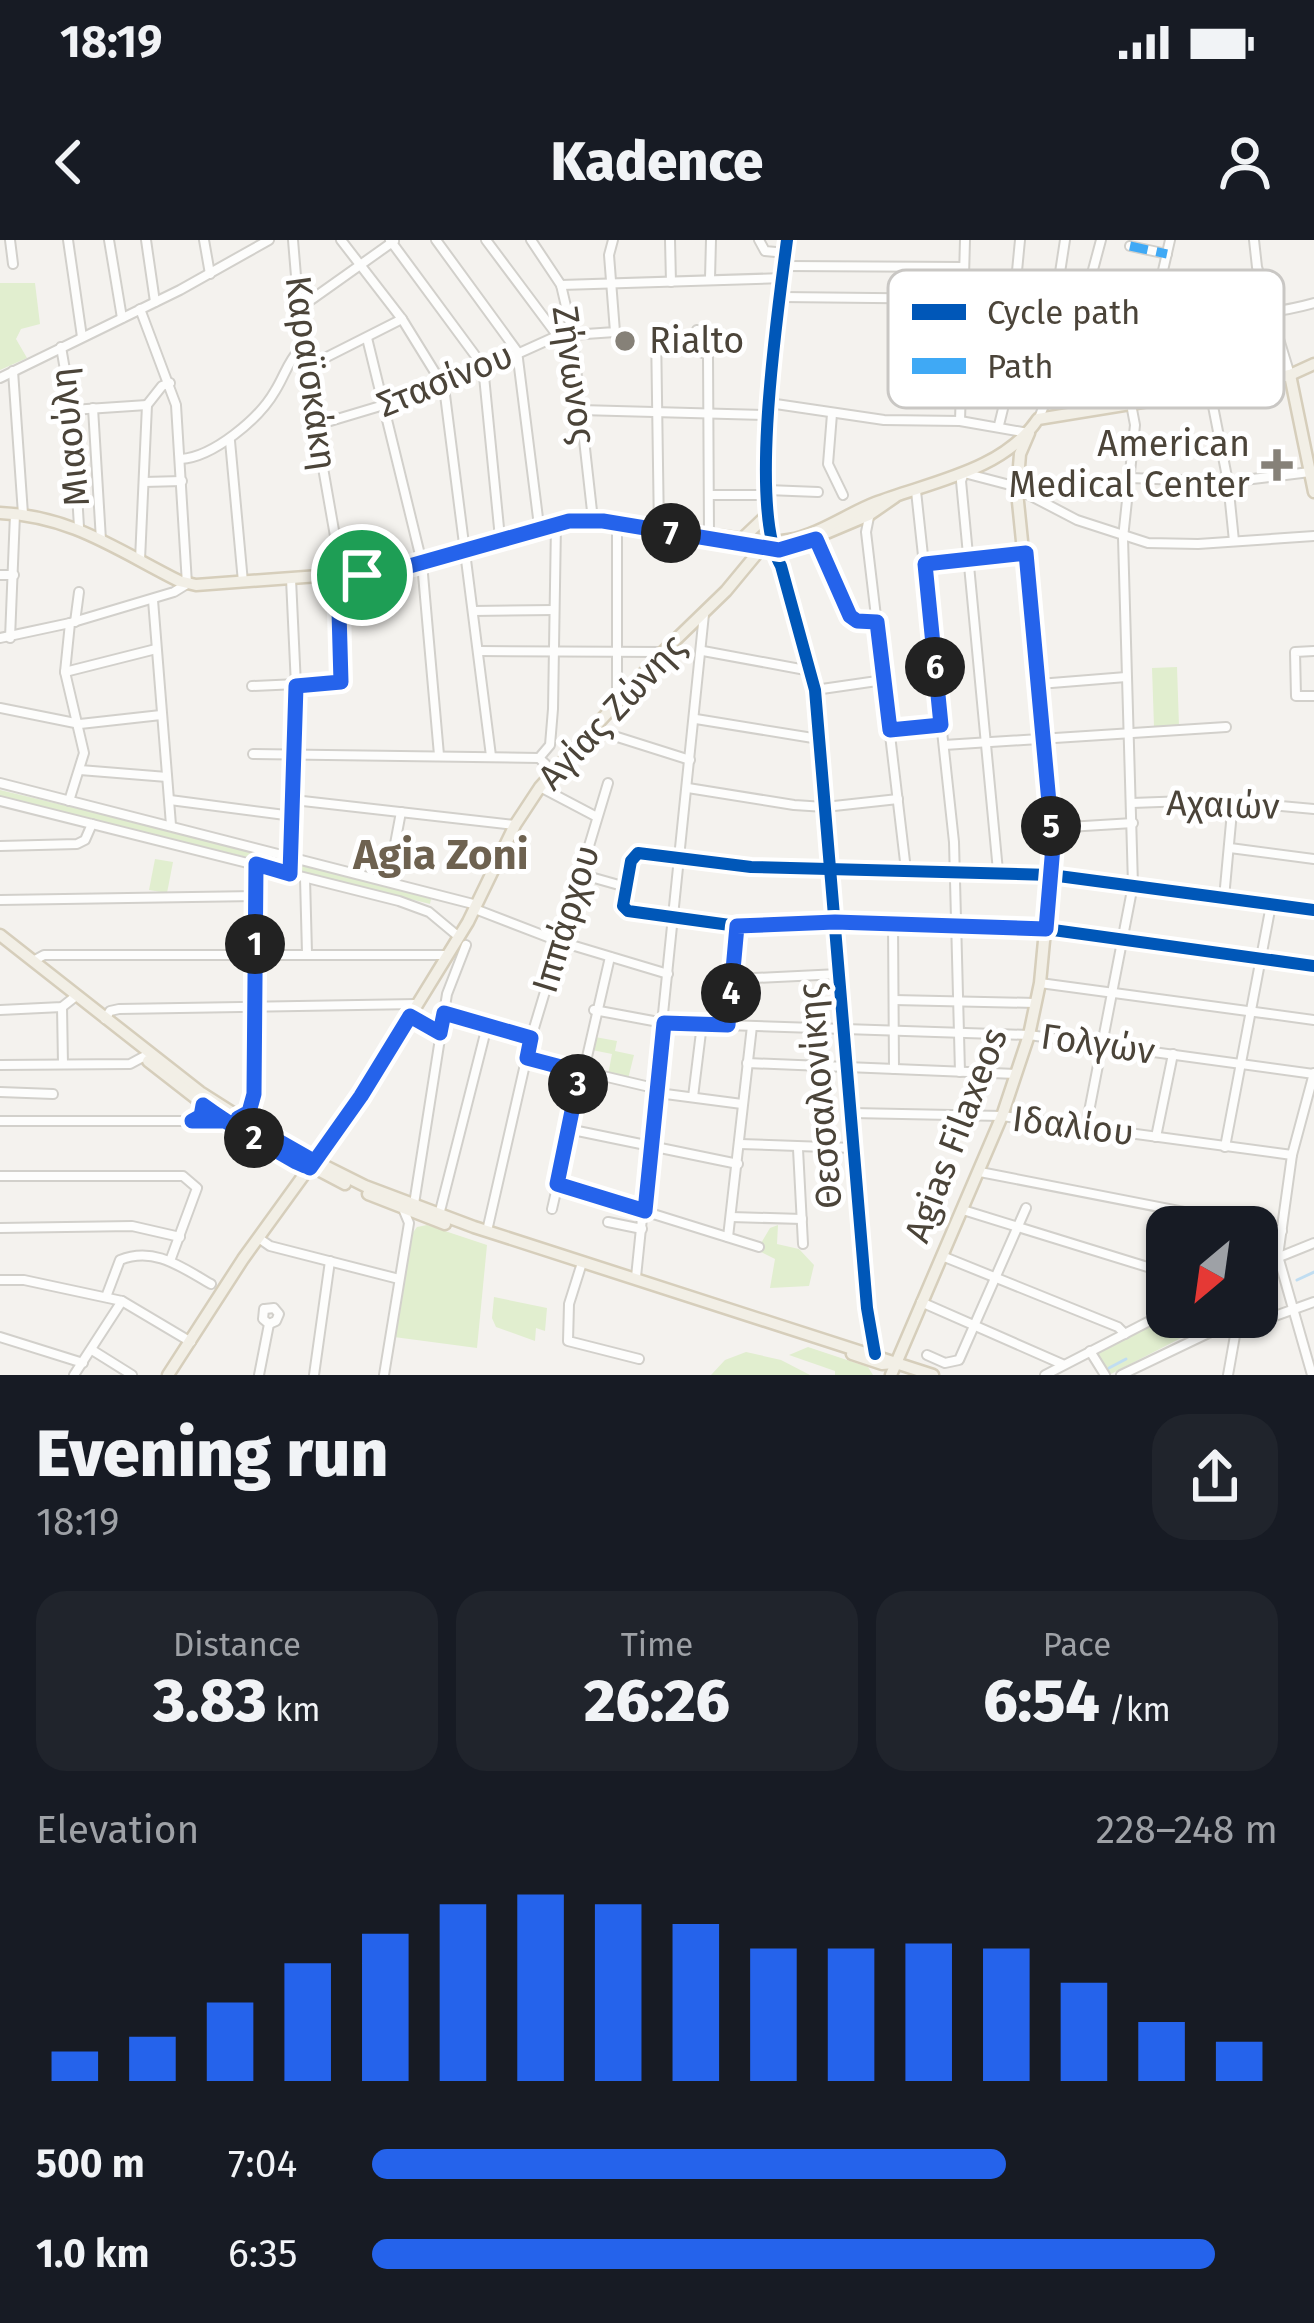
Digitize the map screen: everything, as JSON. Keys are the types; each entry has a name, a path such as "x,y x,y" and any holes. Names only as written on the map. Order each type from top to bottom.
{"main road":[{"path":"1284,376 1314,364"},
{"path":"1290,375 1308,421 1314,492"},
{"path":"766,544 793,539 964,472 1029,433 1038,419 1107,408"},
{"name":"Agias Filaxeos","path":"892,1369 1002,1116 1018,1074 1040,983 1052,828 1017,492 1020,454 1029,433"},
{"path":"0,513 79,527 187,584 340,576 422,563 539,526 592,520 785,550 869,515 895,497"},
{"path":"744,541 764,516"},
{"path":"681,535 709,534 744,541 752,552 750,564"},
{"name":"Αγίας Ζώνης","path":"169,1375 366,1085 448,955 462,941 515,825 540,787 766,544"},
{"path":"781,566 785,550"},
{"path":"0,939 33,962 70,1001 105,1019 232,1120"},
{"path":"0,939 70,1001 203,1105 411,1213 859,1349 892,1369"},
{"path":"192,1121 201,1116 203,1105"},
{"name":"Αγίας Ζώνης","path":"249,1252 254,1237 310,1164"},
{"path":"411,1213 439,1215 636,1277 892,1369 933,1375"}],"street":[{"path":"10,240 13,264"},
{"path":"68,240 82,337"},
{"path":"109,240 122,318"},
{"path":"146,240 155,302"},
{"path":"204,240 209,274"},
{"path":"0,378 140,310 268,240"},
{"name":"Καραϊσκάκη","path":"293,240 302,348 340,576 341,682 296,686"},
{"path":"341,240 402,319 444,387 491,756"},
{"path":"436,240 518,351 539,526"},
{"path":"486,240 557,336"},
{"name":"Ζήνωνος","path":"530,240 560,285 572,332 592,520"},
{"path":"611,284 608,248 613,240"},
{"path":"670,240 671,282"},
{"path":"710,278 711,240"},
{"path":"759,240 765,251 786,253"},
{"path":"766,544 768,416 787,240"},
{"path":"963,270 964,240"},
{"path":"1017,270 1020,240"},
{"path":"1060,270 1065,240"},
{"path":"1093,270 1101,240"},
{"path":"1163,270 1170,240"},
{"path":"1254,240 1259,270"},
{"path":"301,307 392,241 483,367 500,538"},
{"path":"1130,246 1167,254"},
{"path":"786,266 963,267"},
{"path":"560,285 784,278"},
{"name":"Στασίνου","path":"317,425 444,387 557,336 615,332 611,284"},
{"path":"782,297 888,298"},
{"path":"1284,311 1314,303"},
{"path":"13,371 19,514 5,638 152,599 187,584 181,459 170,383 140,310"},
{"path":"305,368 402,319"},
{"path":"697,330 700,352 708,356 709,534"},
{"path":"656,331 659,532"},
{"path":"367,338 422,563 439,755"},
{"name":"Μιαούλη","path":"61,347 72,410 79,527"},
{"path":"181,459 230,441 273,394 302,348"},
{"path":"1284,359 1290,375"},
{"path":"140,560 147,405 170,383"},
{"path":"770,403 884,420 999,425 1029,433"},
{"path":"72,410 147,405"},
{"path":"93,408 101,540"},
{"path":"961,408 961,421"},
{"path":"999,425 1003,408"},
{"path":"1038,419 1042,408"},
{"path":"1086,1127 1133,885 1123,538 1137,408"},
{"path":"1213,408 1234,541"},
{"path":"580,410 768,416"},
{"path":"832,414 828,464 843,495"},
{"path":"230,441 244,582"},
{"path":"998,872 964,472 983,475 1123,538 1148,543 1314,536"},
{"path":"1131,478 1228,482 1310,472"},
{"path":"144,482 182,481"},
{"path":"916,491 956,872 960,1072"},
{"path":"711,495 818,493"},
{"path":"869,515 866,532 906,870"},
{"path":"852,522 866,532"},
{"path":"539,758 550,741 556,524"},
{"path":"616,701 617,524"},
{"path":"816,539 850,616 877,622"},
{"name":"Θεσσαλονίκης","path":"766,544 781,566 815,690 874,1354"},
{"path":"925,564 1026,553"},
{"path":"750,564 766,557 781,566"},
{"path":"0,574 14,575"},
{"path":"290,874 296,686 291,579"},
{"path":"69,801 85,753 64,672 79,592"},
{"path":"152,599 171,825"},
{"path":"473,611 554,610"},
{"path":"636,1277 704,651 704,614"},
{"path":"64,672 156,649"},
{"path":"479,651 663,652"},
{"path":"704,651 811,670"},
{"path":"1314,652 1295,652 1297,696 1314,696"},
{"path":"1039,684 1126,677"},
{"path":"815,690 884,680"},
{"path":"252,686 296,686"},
{"path":"0,708 80,724 161,715"},
{"path":"696,719 819,739"},
{"path":"890,730 941,725"},
{"path":"944,745 1226,727"},
{"path":"591,729 690,760"},
{"path":"550,741 564,759"},
{"path":"253,754 539,758 554,771"},
{"path":"80,770 167,777"},
{"path":"0,783 441,893 559,941 668,974"},
{"name":"Ιππάρχου","path":"487,1231 531,1038 608,783"},
{"name":"Ιππάρχου","path":"540,787 597,818"},
{"path":"688,788 825,807 898,800"},
{"path":"170,800 293,816"},
{"path":"294,800 515,825"},
{"path":"0,801 429,912 462,941 447,994 384,1375"},
{"path":"1224,898 1233,801"},
{"name":"Αχαιών","path":"1132,803 1233,801 1314,809"},
{"path":"388,881 401,812"},
{"path":"1052,828 1133,823"},
{"path":"0,846 77,844 85,840 92,824"},
{"path":"1230,848 1314,859"},
{"path":"1314,910 1051,875 751,867 638,853 632,858 622,906 630,912 675,920 737,926 835,922 1046,929 1314,966"},
{"path":"0,1121 232,1120 249,1112 254,1094 256,864"},
{"path":"580,874 626,887"},
{"path":"305,878 308,953"},
{"path":"429,912 441,893"},
{"path":"0,901 256,896"},
{"path":"1225,1147 1271,904"},
{"path":"893,924 894,1069"},
{"path":"728,1025 737,926"},
{"path":"33,962 44,955 448,955"},
{"path":"552,1209 594,1010 610,957"},
{"path":"733,979 839,974"},
{"path":"1040,983 1314,1020"},
{"path":"430,984 447,994"},
{"path":"894,1000 1035,1003"},
{"path":"0,1010 70,1001 63,1064"},
{"path":"105,1019 110,1011 119,1009 417,1004"},
{"name":"Γολγών","path":"594,1010 664,1023 1029,1035 1314,1074"},
{"path":"444,1013 531,1038"},
{"path":"410,1016 440,1033"},
{"path":"692,1096 702,1024"},
{"path":"439,1215 487,1026"},
{"path":"728,1238 752,1026"},
{"path":"1156,1137 1173,1054"},
{"path":"0,1065 130,1064 143,1057"},
{"path":"527,1058 658,1091 742,1104"},
{"path":"747,1063 1018,1074"},
{"path":"1312,1375 1278,1256 1292,1155 1314,1074"},
{"path":"0,1092 52,1094"},
{"name":"Ιδαλίου","path":"852,1113 1002,1116 1292,1155"},
{"path":"1302,1113 1314,1116"},
{"path":"568,1129 738,1164"},
{"path":"740,1144 854,1148"},
{"path":"798,1149 803,1244"},
{"path":"980,1172 1282,1231"},
{"path":"0,1176 191,1180 197,1189 170,1261"},
{"path":"557,1184 760,1247"},
{"path":"926,1355 956,1364 1026,1208"},
{"path":"962,1210 1146,1267"},
{"path":"731,1217 802,1219"},
{"path":"608,1222 643,1229"},
{"path":"0,1228 132,1226 180,1237"},
{"path":"260,1239 270,1246 399,1279"},
{"path":"1278,1256 1314,1244"},
{"path":"106,1297 120,1260 136,1253 170,1261 211,1284"},
{"path":"942,1256 1118,1327 1125,1334"},
{"path":"314,1375 330,1262"},
{"path":"580,1266 569,1304 568,1341 639,1359"},
{"path":"0,1280 24,1280 122,1301 192,1342"},
{"path":"74,1375 122,1301"},
{"path":"921,1302 1062,1364"},
{"path":"1278,1315 1314,1302"},
{"path":"1045,1375 1146,1323"},
{"path":"259,1375 269,1324"},
{"path":"0,1337 82,1363"},
{"path":"1121,1375 1198,1338"},
{"path":"1228,1375 1235,1338"},
{"path":"859,1349 870,1339"},
{"path":"92,1350 132,1375"},
{"path":"1090,1351 1105,1375"}],"green space":[{"path":"0,283 35,283 40,324 21,329 16,339 27,358 0,370"},
{"path":"1177,667 1179,726 1154,727 1152,668"},
{"path":"0,790 277,856 284,866 0,797"},
{"path":"155,859 173,862 167,893 149,890"},
{"path":"302,863 431,899 430,904 298,871"},
{"path":"595,1037 617,1041 615,1051 634,1055 628,1079 608,1075 612,1054 592,1050"},
{"path":"427,1225 487,1245 477,1348 394,1337 409,1238 417,1227"},
{"path":"778,1225 777,1244 799,1249 814,1265 809,1286 770,1288 775,1259 757,1250 770,1228"},
{"path":"494,1297 547,1308 545,1331 536,1328 535,1341 496,1327"},
{"path":"1146,1326 1146,1338 1181,1338 1111,1374 1095,1352"},
{"path":"808,1347 868,1367 873,1375 835,1375 835,1371 789,1355"},
{"path":"746,1352 781,1360 810,1375 711,1375 725,1360"}],"waterway":[{"path":"1297,1280 1314,1272"},
{"path":"1109,1368 1126,1359"}],"marked path":[{"path":"1130,246 1167,254"}],"cycle path":[{"path":"787,240 768,408 767,501 771,539 815,690 867,1308 875,1354"},
{"path":"1314,910 1051,875 751,867 638,853 631,861 623,906 628,911 737,926 835,922 1046,929 1314,966"}],"place":[{"name":"Rialto","path":"625,341"},
{"name":"American Medical Center","path":"1277,465"}],"district":[{"name":"Agia Zoni","path":"441,855"}],"route":[{"path":"362,575 338,576 341,682 296,686 290,874 256,864 254,1094 249,1112 238,1118 310,1159 305,1166 296,1162 225,1121 192,1121 201,1116 203,1105 225,1121 277,1150 296,1162 310,1168 410,1016 440,1033 444,1013 531,1038 527,1058 580,1072 557,1184 645,1211 664,1023 728,1025 737,926 835,922 1046,929 1053,846 1026,553 925,564 941,725 890,730 877,622 850,616 816,539 779,550 603,521 569,521 362,575"}]}
